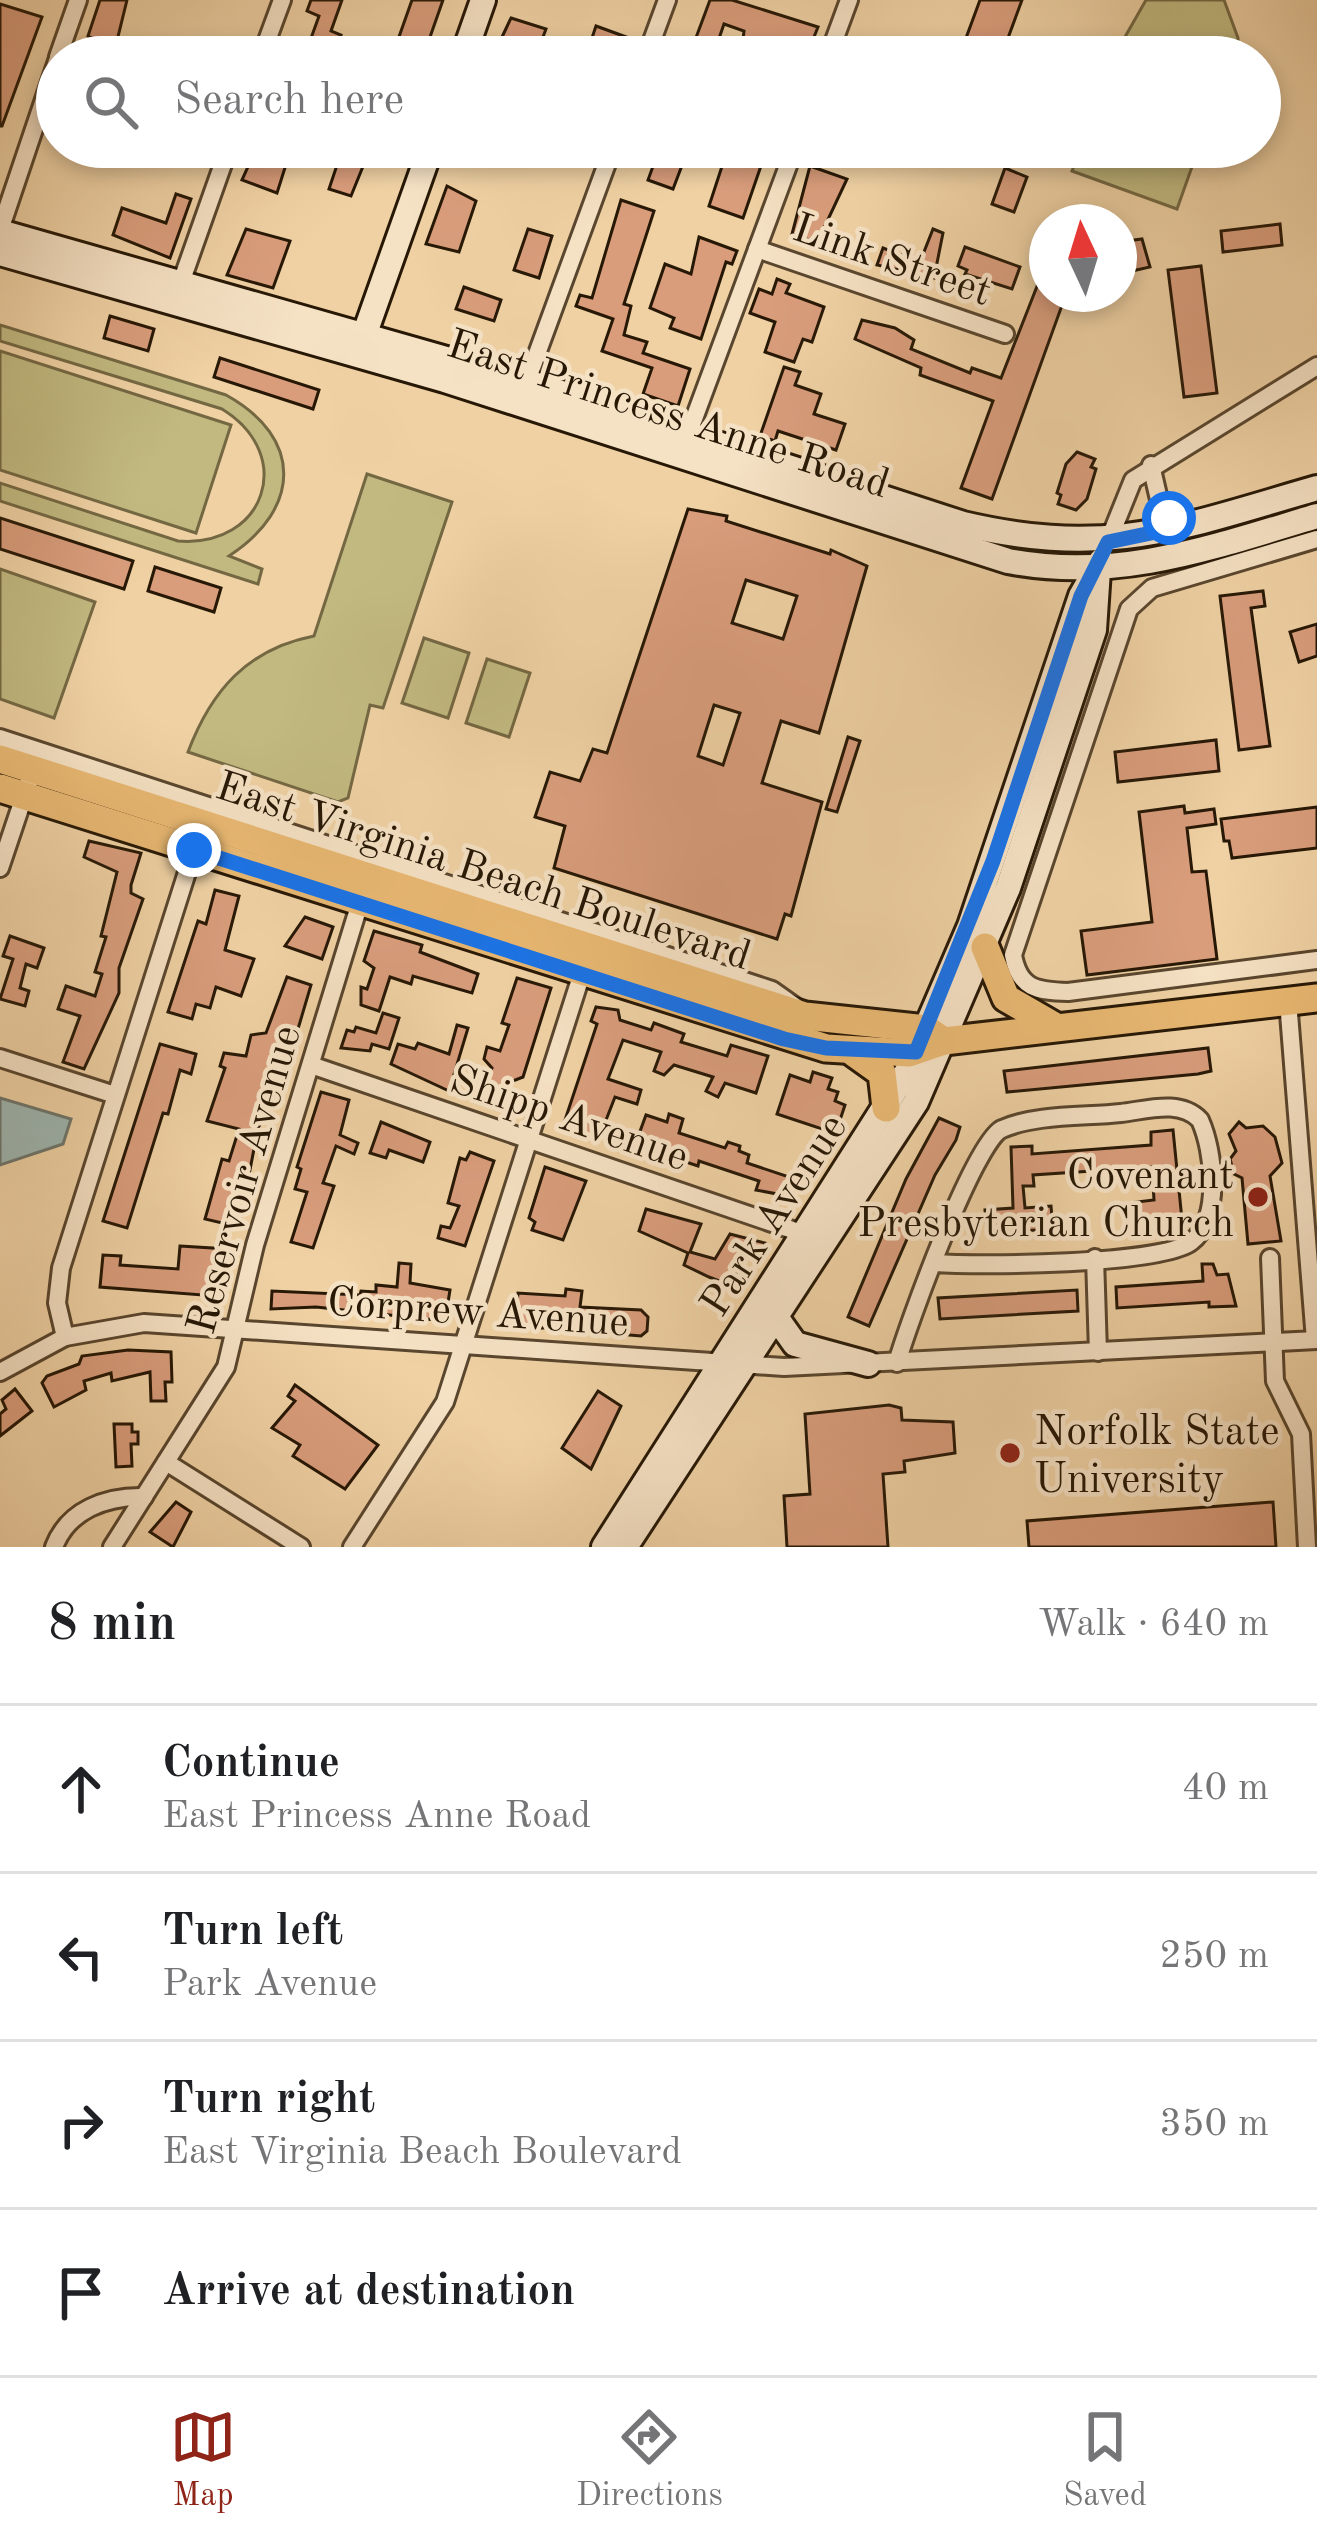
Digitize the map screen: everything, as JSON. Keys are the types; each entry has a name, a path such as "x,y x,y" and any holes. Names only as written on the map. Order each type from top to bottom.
{"main road":[{"path":"470,36 483,0"},
{"path":"362,344 424,168"},
{"name":"East Princess Anne Road","path":"0,231 177,293"},
{"name":"East Princess Anne Road","path":"0,253 177,293 362,344 685,444 1030,540 1108,542 1317,488"},
{"name":"East Princess Anne Road","path":"685,444 1008,562 1098,570 1165,562 1317,516"},
{"name":"Park Avenue","path":"604,1547 722,1364 916,1102 929,1041 1081,596 1108,542"},
{"name":"Park Avenue","path":"625,1547 778,1320 886,1108 985,947 1094,630 1098,570"},
{"name":"East Virginia Beach Boulevard","path":"0,759 19,788 194,850 364,890 586,961 805,1016 929,1041"},
{"name":"East Virginia Beach Boulevard","path":"19,788 203,822 364,890"},
{"path":"985,947 1006,998 1056,1027"},
{"name":"East Virginia Beach Boulevard","path":"586,961 784,1039 844,1050 1317,998"},
{"path":"844,1050 876,1064 886,1087 886,1108"},
{"path":"778,1320 795,1344 868,1364"}],"street":[{"path":"66,36 78,0"},
{"path":"269,36 282,0"},
{"path":"654,36 667,0"},
{"path":"836,36 849,0"},
{"path":"0,231 36,124"},
{"path":"177,293 222,168"},
{"path":"523,393 605,168"},
{"path":"685,444 787,168"},
{"name":"Link Street","path":"758,249 1005,334"},
{"path":"1108,542 1123,494 1150,465 1317,366"},
{"path":"1150,465 1153,490 1180,527"},
{"path":"1317,539 1165,583 1129,609 1014,945 1019,976 1044,992 1317,960"},
{"path":"0,738 19,788 0,868"},
{"path":"19,788 772,989 805,1016"},
{"path":"65,1337 56,1288 203,822"},
{"name":"Reservoir Avenue","path":"112,1547 226,1367 255,1246 364,890"},
{"path":"985,947 1014,945"},
{"path":"352,1547 446,1402 586,961"},
{"path":"1288,1001 1316,1340"},
{"path":"0,1058 115,1095"},
{"name":"Shipp Avenue","path":"311,1065 817,1238"},
{"path":"898,1363 934,1263 979,1155 994,1133 1021,1124 1176,1107 1193,1113 1204,1130 1210,1185 1204,1229 1173,1252 934,1263"},
{"path":"1095,1258 1099,1352"},
{"path":"1270,1258 1277,1392 1301,1434 1307,1547"},
{"name":"Corprew Avenue","path":"1,1370 65,1337 144,1323 748,1365 898,1363 1316,1340"},
{"path":"166,1462 301,1547"},
{"path":"54,1547 78,1514 114,1499 144,1497"}],"shaded area":[{"path":"1146,0 1224,0 1237,36 1126,36"},
{"path":"1073,168 1192,168 1177,209"},
{"path":"0,325 226,395 251,412 270,432 284,474 270,517 229,556 262,569 258,584 0,501 0,483 178,541 208,539 232,530 250,514 261,495 264,473 259,450 245,428 222,409 0,341"},
{"path":"0,351 231,425 196,533 0,470"},
{"path":"367,474 452,502 383,708 370,705 348,798 338,802 188,752 208,710 234,676 269,651 314,636"},
{"path":"0,569 95,602 54,718 0,699"},
{"path":"424,638 469,653 448,718 402,703"},
{"path":"487,659 530,673 509,737 466,723"}],"water":[{"path":"0,1098 71,1119 63,1144 0,1165"}],"building":[{"path":"100,0 127,0 118,36 88,36"},
{"path":"311,0 342,0 331,31 341,36 312,36 319,16 307,11"},
{"path":"412,0 443,0 430,36 399,36"},
{"path":"710,0 732,0 818,27 814,36 743,36 744,31 724,24 720,36 697,36"},
{"path":"980,0 1022,0 1009,36 967,36"},
{"path":"0,4 42,17 2,126 0,126"},
{"path":"511,18 546,29 543,36 502,36"},
{"path":"596,26 624,36 593,36"},
{"path":"247,168 285,168 277,193 242,180"},
{"path":"336,168 362,168 351,196 329,189"},
{"path":"652,168 681,168 673,189 648,180"},
{"path":"721,168 760,168 743,218 709,206"},
{"path":"809,168 847,179 817,243 792,234"},
{"path":"1005,168 1027,177 1014,212 992,204"},
{"path":"447,186 476,201 459,252 426,244"},
{"path":"176,194 191,199 170,258 113,235 122,208 166,223"},
{"path":"621,200 654,211 624,304 631,306 624,335 647,342 643,353 690,369 678,406 643,394 652,368 602,351 613,319 576,306 580,295 592,298"},
{"path":"1280,224 1282,245 1223,252 1221,231"},
{"path":"246,229 290,241 273,288 227,275"},
{"path":"528,229 552,236 539,278 514,270"},
{"path":"933,229 943,233 934,278 877,265 883,248 920,262"},
{"path":"699,237 737,251 732,264 726,262 701,339 670,328 674,318 650,308 665,264 691,274"},
{"path":"1142,239 1150,267 1137,270 1137,240"},
{"path":"965,247 1020,267 1012,289 965,274 967,270 958,266"},
{"path":"1201,266 1217,393 1184,397 1168,270"},
{"path":"777,279 790,284 786,293 824,307 812,342 803,339 794,362 765,352 775,322 750,313 759,289 772,294"},
{"path":"464,287 501,300 494,321 456,309"},
{"path":"1029,307 1029,312 1060,312 992,499 961,488 993,401 920,375 921,368 855,339 862,320 895,328 914,340 911,349 970,373 972,368 1001,378"},
{"path":"110,316 154,329 148,351 104,338"},
{"path":"220,358 319,390 313,409 214,377"},
{"path":"784,367 800,372 795,385 821,394 814,414 845,424 836,450 778,431 775,441 760,436"},
{"path":"1077,452 1095,459 1091,467 1096,469 1087,499 1076,510 1058,504 1061,495 1057,493 1066,464"},
{"path":"688,509 727,516 726,521 830,554 831,550 867,566 819,733 781,721 762,783 822,802 791,916 785,914 777,939 554,868 565,826 535,817 550,772 580,781 593,749 607,753","holes":["746,580 797,596 783,639 732,623","714,705 740,713 723,765 698,756"]},
{"path":"0,518 133,561 124,589 0,549"},
{"path":"155,567 221,588 214,612 148,591"},
{"path":"1263,591 1265,606 1251,608 1270,746 1239,750 1220,596"},
{"path":"1317,624 1317,656 1299,662 1290,632"},
{"path":"848,737 860,741 837,812 826,809"},
{"path":"1216,740 1219,771 1118,782 1115,752"},
{"path":"1184,806 1185,813 1214,809 1216,824 1187,828 1192,872 1206,871 1217,959 1087,975 1081,931 1152,922 1139,812"},
{"path":"1317,807 1317,848 1232,858 1221,819"},
{"path":"89,841 141,853 131,893 143,899 119,968 119,993 84,1069 63,1062 80,1016 58,1009 66,986 95,996 102,974 95,972 106,937 101,936 117,872 84,857"},
{"path":"215,890 239,896 225,950 254,959 241,996 216,987 210,1008 196,1004 192,1019 168,1012 198,921 206,924"},
{"path":"305,917 333,927 322,959 285,946"},
{"path":"374,931 422,945 420,952 478,974 472,993 413,976 411,984 390,977 379,1011 361,1005 361,987 367,989 374,968 364,961"},
{"path":"10,936 44,948 37,968 26,964 20,988 29,991 25,1006 0,999 13,959 3,956"},
{"path":"287,977 311,985 282,1083 258,1128 239,1227 205,1219 222,1159 229,1161 239,1129 207,1121 225,1068 220,1066 224,1053 246,1056 251,1035 266,1033"},
{"path":"517,978 551,988 523,1077 490,1090 519,1100 515,1115 475,1102 492,1068 484,1059 487,1047 500,1051 509,1025 502,1023"},
{"path":"596,1007 618,1010 620,1020 651,1030 654,1023 684,1034 681,1042 727,1056 731,1045 768,1056 756,1093 725,1083 718,1097 706,1091 713,1077 674,1065 664,1075 654,1071 661,1052 623,1040 608,1079 641,1090 637,1104 615,1097 599,1138 574,1132 563,1126 597,1024 591,1021"},
{"path":"383,1013 399,1018 389,1049 372,1044 370,1051 341,1048 347,1030 354,1032 356,1027 376,1033"},
{"path":"457,1025 468,1028 449,1091 391,1064 398,1044 415,1049 418,1043 449,1054"},
{"path":"160,1044 196,1054 191,1074 180,1070 127,1228 103,1221"},
{"path":"1208,1048 1211,1071 1198,1074 1007,1092 1004,1071"},
{"path":"813,1072 832,1078 828,1089 838,1092 835,1101 845,1105 839,1123 829,1120 825,1130 777,1114 790,1075 810,1082"},
{"path":"321,1092 349,1100 340,1135 358,1143 354,1154 336,1146 323,1183 334,1186 313,1248 291,1242 307,1192 295,1189 301,1169 297,1167"},
{"path":"669,1114 683,1119 679,1133 725,1148 728,1142 740,1146 739,1151 749,1155 747,1163 798,1180 793,1197 756,1190 759,1181 635,1145 646,1115 667,1122"},
{"path":"939,1118 960,1127 956,1140 935,1175 869,1326 848,1317 906,1179"},
{"path":"381,1122 430,1142 423,1162 389,1150 386,1158 370,1153"},
{"name":"Covenant Presbyterian Church","path":"1239,1122 1246,1128 1263,1126 1275,1137 1282,1163 1270,1176 1281,1241 1248,1244 1242,1178 1234,1174 1230,1159 1236,1151 1229,1134"},
{"path":"1173,1130 1182,1220 1129,1225 1128,1203 1154,1200 1152,1167 1033,1175 1034,1186 1023,1186 1025,1208 1051,1206 1053,1229 987,1233 985,1210 1013,1208 1011,1147 1032,1146 1032,1154 1151,1145 1151,1132"},
{"path":"470,1152 494,1161 465,1246 438,1238 441,1226 450,1228 459,1206 448,1203 460,1158 466,1160"},
{"path":"545,1167 586,1181 563,1240 532,1230 535,1222 529,1218"},
{"path":"646,1209 701,1224 690,1252 715,1259 730,1234 765,1243 761,1258 744,1253 732,1286 709,1277 684,1265 688,1253 639,1231"},
{"path":"180,1246 228,1249 226,1269 216,1269 215,1296 100,1287 103,1255 121,1256 120,1265 178,1269"},
{"path":"399,1263 411,1264 410,1283 450,1290 445,1321 316,1307 271,1309 272,1291 360,1295 361,1291 376,1292 376,1285 397,1287"},
{"path":"1202,1264 1213,1264 1217,1275 1228,1274 1236,1306 1209,1307 1209,1302 1117,1308 1116,1287 1203,1281"},
{"path":"566,1289 582,1291 580,1307 641,1310 648,1317 647,1331 641,1336 594,1332 594,1323 571,1322 559,1322 558,1328 506,1328 508,1303 517,1303 518,1293 565,1296"},
{"path":"1077,1290 1078,1311 940,1319 938,1298"},
{"path":"128,1350 171,1352 172,1382 165,1382 166,1401 151,1401 150,1372 112,1381 111,1373 84,1381 86,1390 54,1407 42,1383 47,1376 79,1364 82,1356"},
{"path":"295,1385 378,1445 345,1489 293,1456 300,1445 272,1428 295,1401 288,1396"},
{"path":"15,1389 32,1411 0,1436 0,1414 6,1409 2,1400"},
{"path":"598,1391 621,1406 591,1469 562,1448"},
{"path":"889,1405 901,1408 902,1420 953,1422 955,1453 904,1461 905,1472 883,1474 888,1547 787,1547 784,1496 810,1494 805,1414"},
{"path":"114,1424 132,1424 132,1432 138,1432 138,1444 131,1444 132,1466 116,1467"},
{"path":"176,1502 191,1512 173,1547 150,1532"},
{"path":"1273,1502 1276,1547 1029,1547 1027,1521"}],"place":[{"name":"Covenant Presbyterian Church","path":"1258,1197"},
{"name":"Norfolk State University","path":"1010,1453"}],"route":[{"path":"194,850 784,1039 826,1048 916,1052 970,926 1081,596 1108,542 1180,527 1169,518"}]}
